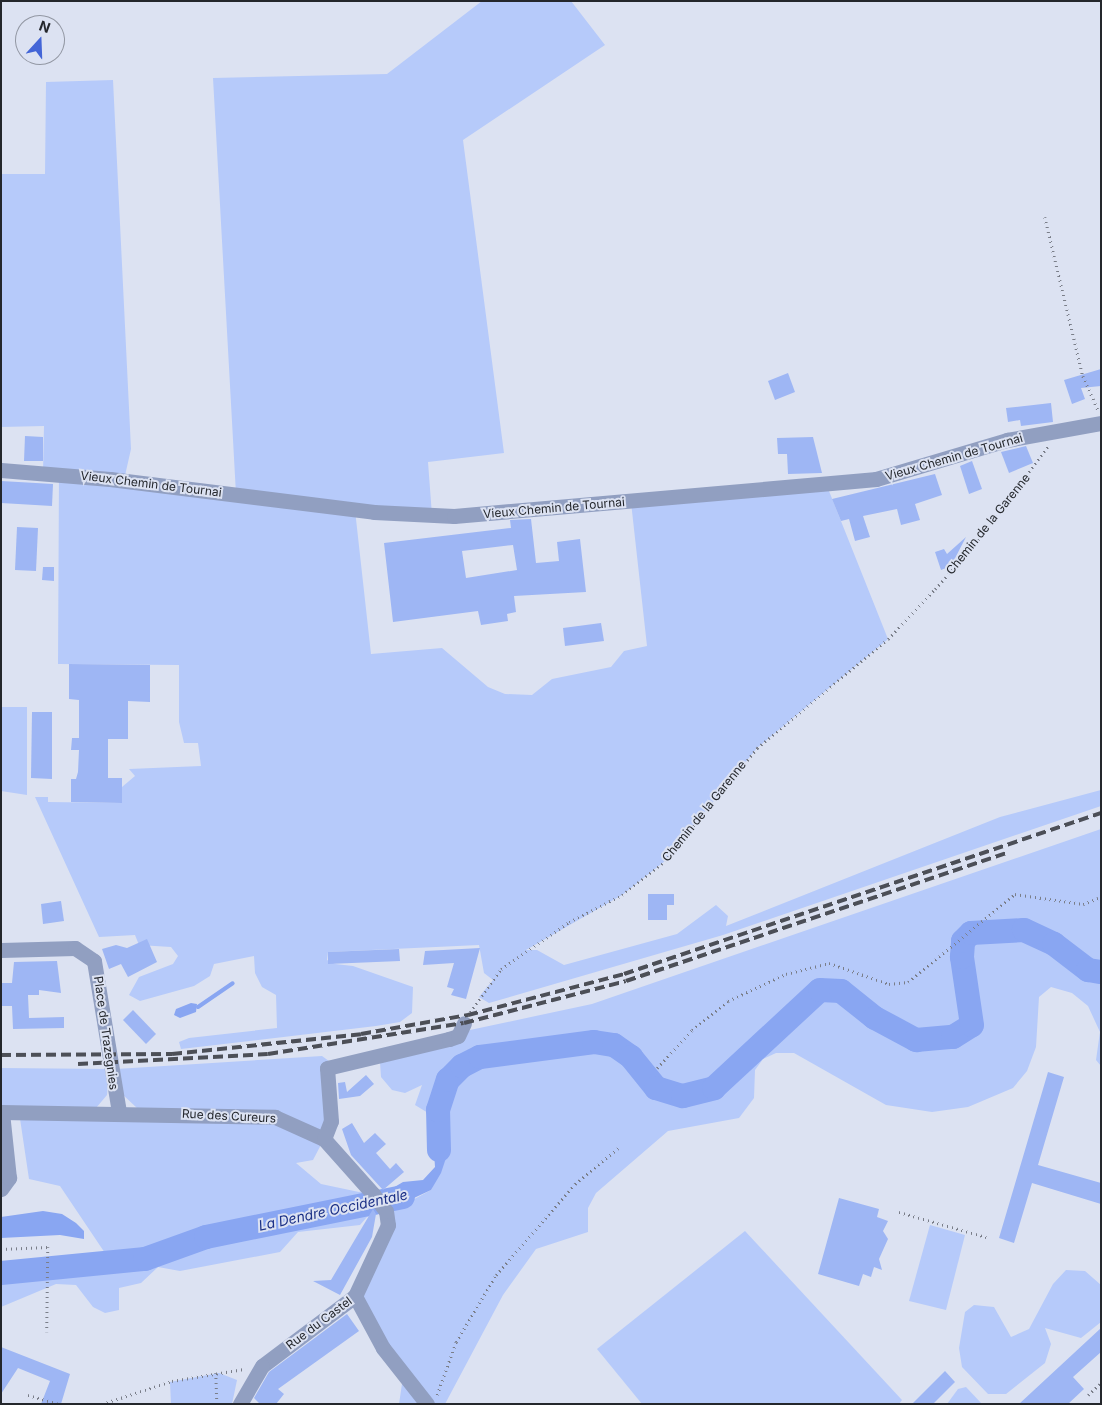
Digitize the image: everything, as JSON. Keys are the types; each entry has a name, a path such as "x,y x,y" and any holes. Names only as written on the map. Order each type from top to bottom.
{"street":[{"name":"Vieux Chemin de Tournai","path":"1,470 110,478 374,512 454,516 857,482 1055,431 1101,424"},
{"name":"Place de Trazegnies","path":"1,950 75,948 94,961 119,1112"},
{"path":"324,1139 331,1121 327,1068 449,1039 458,1036 464,1024"},
{"path":"1,1189 9,1178 2,1112"},
{"name":"Rue des Cureurs","path":"2,1112 119,1112 276,1117 324,1139 386,1211 386,1232 355,1296"},
{"name":"Rue du Castel","path":"240,1404 262,1366 355,1296 384,1348 427,1404"}],"path":[{"path":"1045,217 1083,376 1101,414"},
{"name":"Chemin de la Garenne","path":"464,1024 501,969 561,927 622,895 664,861 756,748 888,639 972,548 1055,431"},
{"path":"657,1068 692,1030 728,1001 786,974 829,962 889,984 908,982 1014,894 1083,904 1101,897"},
{"path":"434,1404 456,1342 496,1275 575,1184 618,1148"},
{"path":"899,1212 986,1237"},
{"path":"1,1249 48,1246 50,1256 47,1332"},
{"path":"102,1404 172,1381 262,1366"},
{"path":"216,1373 217,1402"},
{"path":"1088,1395 1101,1383"},
{"path":"28,1394 60,1404"}],"shaded area":[{"path":"482,1 571,1 605,45 463,140 504,453 428,462 432,515 355,510 371,654 442,648 488,687 505,694 532,695 552,679 611,667 624,651 647,646 631,502 827,486 888,639 757,748 665,861 622,895 526,950 537,950 564,965 677,934 716,905 728,916 726,926 1000,817 1101,790 1101,806 723,935 489,1003 479,997 493,980 484,973 479,945 328,952 327,960 335,964 353,966 413,987 412,1013 400,1022 376,1026 181,1049 179,1042 189,1038 277,1028 276,995 262,987 255,973 254,956 214,964 210,976 194,986 140,1001 129,995 139,977 173,964 178,956 171,947 139,945 135,935 99,937 35,797 48,797 48,802 121,803 122,787 135,776 129,769 201,766 198,743 184,743 179,722 179,665 58,664 59,474 43,473 44,426 1,427 1,174 45,174 46,82 113,80 131,449 124,480 236,494 213,78 387,74"},
{"path":"1,707 27,707 27,795 1,791"},
{"path":"1101,829 1101,1066 1096,1060 1100,1032 1088,1006 1072,993 1051,987 1039,997 1036,1047 1027,1071 1013,1088 968,1107 932,1112 886,1105 794,1053 776,1053 763,1059 755,1070 754,1098 739,1118 668,1131 596,1193 588,1208 588,1232 536,1249 503,1295 445,1404 399,1404 403,1377 363,1296 386,1212 367,1217 360,1225 298,1232 280,1252 180,1271 158,1267 141,1283 119,1288 119,1310 105,1313 93,1307 76,1285 56,1284 1,1307 1,1273 111,1262 60,1186 29,1179 19,1112 1,1112 1,1068 109,1069 107,1095 96,1108 138,1109 120,1092 116,1069 322,1056 333,1064 324,1139 313,1160 296,1163 321,1184 359,1192 369,1189 396,1209 431,1190 446,1158 438,1119 415,1105 422,1085 405,1093 392,1090 381,1077 380,1062 462,1039 470,1030 592,1004"},
{"path":"191,1003 197,1004 196,1012 180,1018 174,1015 176,1009"},
{"path":"432,1119 442,1119 446,1158 441,1173 431,1190 386,1211 376,1198 403,1182 423,1180 435,1167"},
{"path":"43,1211 62,1214 76,1223 84,1231 84,1239 60,1235 1,1238 1,1217"},
{"path":"930,1225 965,1235 946,1310 909,1301"},
{"path":"745,1231 902,1400 899,1404 642,1404 597,1349"},
{"path":"1066,1270 1085,1271 1101,1285 1101,1322 1081,1338 1045,1328 1051,1344 1045,1363 1006,1394 988,1394 962,1367 959,1348 965,1312 974,1305 994,1307 1011,1337 1029,1329 1053,1284"},
{"path":"219,1373 237,1380 232,1404 171,1404 170,1382"},
{"path":"966,1387 982,1404 947,1404 958,1389"}],"building":[{"path":"1101,369 1101,386 1081,388 1085,399 1072,404 1064,380"},
{"path":"788,373 795,392 775,400 768,381"},
{"path":"1051,403 1053,422 1021,426 1020,420 1008,422 1006,408"},
{"path":"25,436 43,437 43,461 24,461"},
{"path":"813,437 822,473 788,474 787,454 778,454 777,438"},
{"path":"1026,446 1033,463 1009,473 1001,452"},
{"path":"972,461 982,489 969,494 960,466"},
{"path":"935,474 942,495 915,504 920,520 901,525 897,509 863,516 870,537 855,541 849,519 841,521 832,499"},
{"path":"1,481 53,484 52,506 1,503"},
{"path":"531,519 536,563 559,561 557,542 580,539 586,592 514,596 516,612 507,614 508,621 481,625 478,611 393,622 384,543 511,528 510,520","holes":["513,545 517,570 466,578 462,551"]},
{"path":"17,527 38,528 36,571 15,570"},
{"path":"966,537 951,566 941,570 935,552 944,549 947,554"},
{"path":"43,567 54,567 54,581 42,580"},
{"path":"601,623 604,641 565,646 563,628"},
{"path":"69,664 150,665 150,702 128,701 128,739 108,739 108,778 122,778 122,803 71,802 71,779 76,779 78,772 79,750 71,750 72,738 79,738 79,700 69,699"},
{"path":"32,712 52,712 52,779 31,778"},
{"path":"648,894 674,894 674,905 667,905 667,920 648,920"},
{"path":"61,901 64,921 43,924 41,904"},
{"path":"147,939 157,962 128,977 121,964 109,969 102,949 116,945 127,948"},
{"path":"480,948 466,999 451,995 454,989 447,987 454,963 423,965 425,951"},
{"path":"399,949 400,961 328,964 328,952"},
{"path":"57,961 61,993 39,990 39,995 28,995 29,1018 64,1017 64,1028 13,1029 12,1006 1,1006 1,983 12,983 14,962"},
{"path":"133,1010 156,1034 146,1044 123,1020"},
{"path":"1048,1072 1064,1077 1038,1165 1101,1183 1101,1204 1032,1183 1014,1243 999,1238"},
{"path":"366,1075 374,1084 360,1096 339,1099 338,1083 345,1082 347,1092"},
{"path":"352,1123 364,1143 375,1133 386,1144 376,1153 390,1169 396,1163 404,1172 383,1190 351,1155 342,1129"},
{"path":"839,1198 879,1209 877,1217 888,1221 883,1231 888,1239 879,1259 882,1270 874,1267 871,1277 863,1274 859,1286 818,1274"},
{"path":"373,1209 376,1214 372,1237 340,1295 313,1281 331,1280"},
{"path":"347,1314 359,1331 278,1389 284,1394 276,1404 260,1404 254,1398 269,1372"},
{"path":"1101,1328 1101,1352 1073,1377 1084,1389 1068,1404 1019,1404"},
{"path":"1,1347 70,1374 61,1404 41,1404 50,1381 18,1368 1,1394"},
{"path":"945,1371 955,1382 933,1404 912,1404"}],"waterway":[{"name":"La Dendre Occidentale","path":"439,1150 438,1110 448,1080 462,1066 480,1057 594,1042 614,1045 631,1057 656,1088 683,1096 714,1088 820,990 841,991 875,1018 916,1040 953,1037 972,1025 962,957 963,941 971,933 1024,930 1054,944 1088,970 1101,972"},
{"path":"198,1007 233,983"},
{"name":"La Dendre Occidentale","path":"1,1273 145,1259 206,1237 403,1197"}],"railway":[{"path":"1,1055 172,1054 361,1034 468,1015 624,974 1101,813"},
{"path":"78,1064 268,1054 464,1023 626,981 1006,853"}]}
